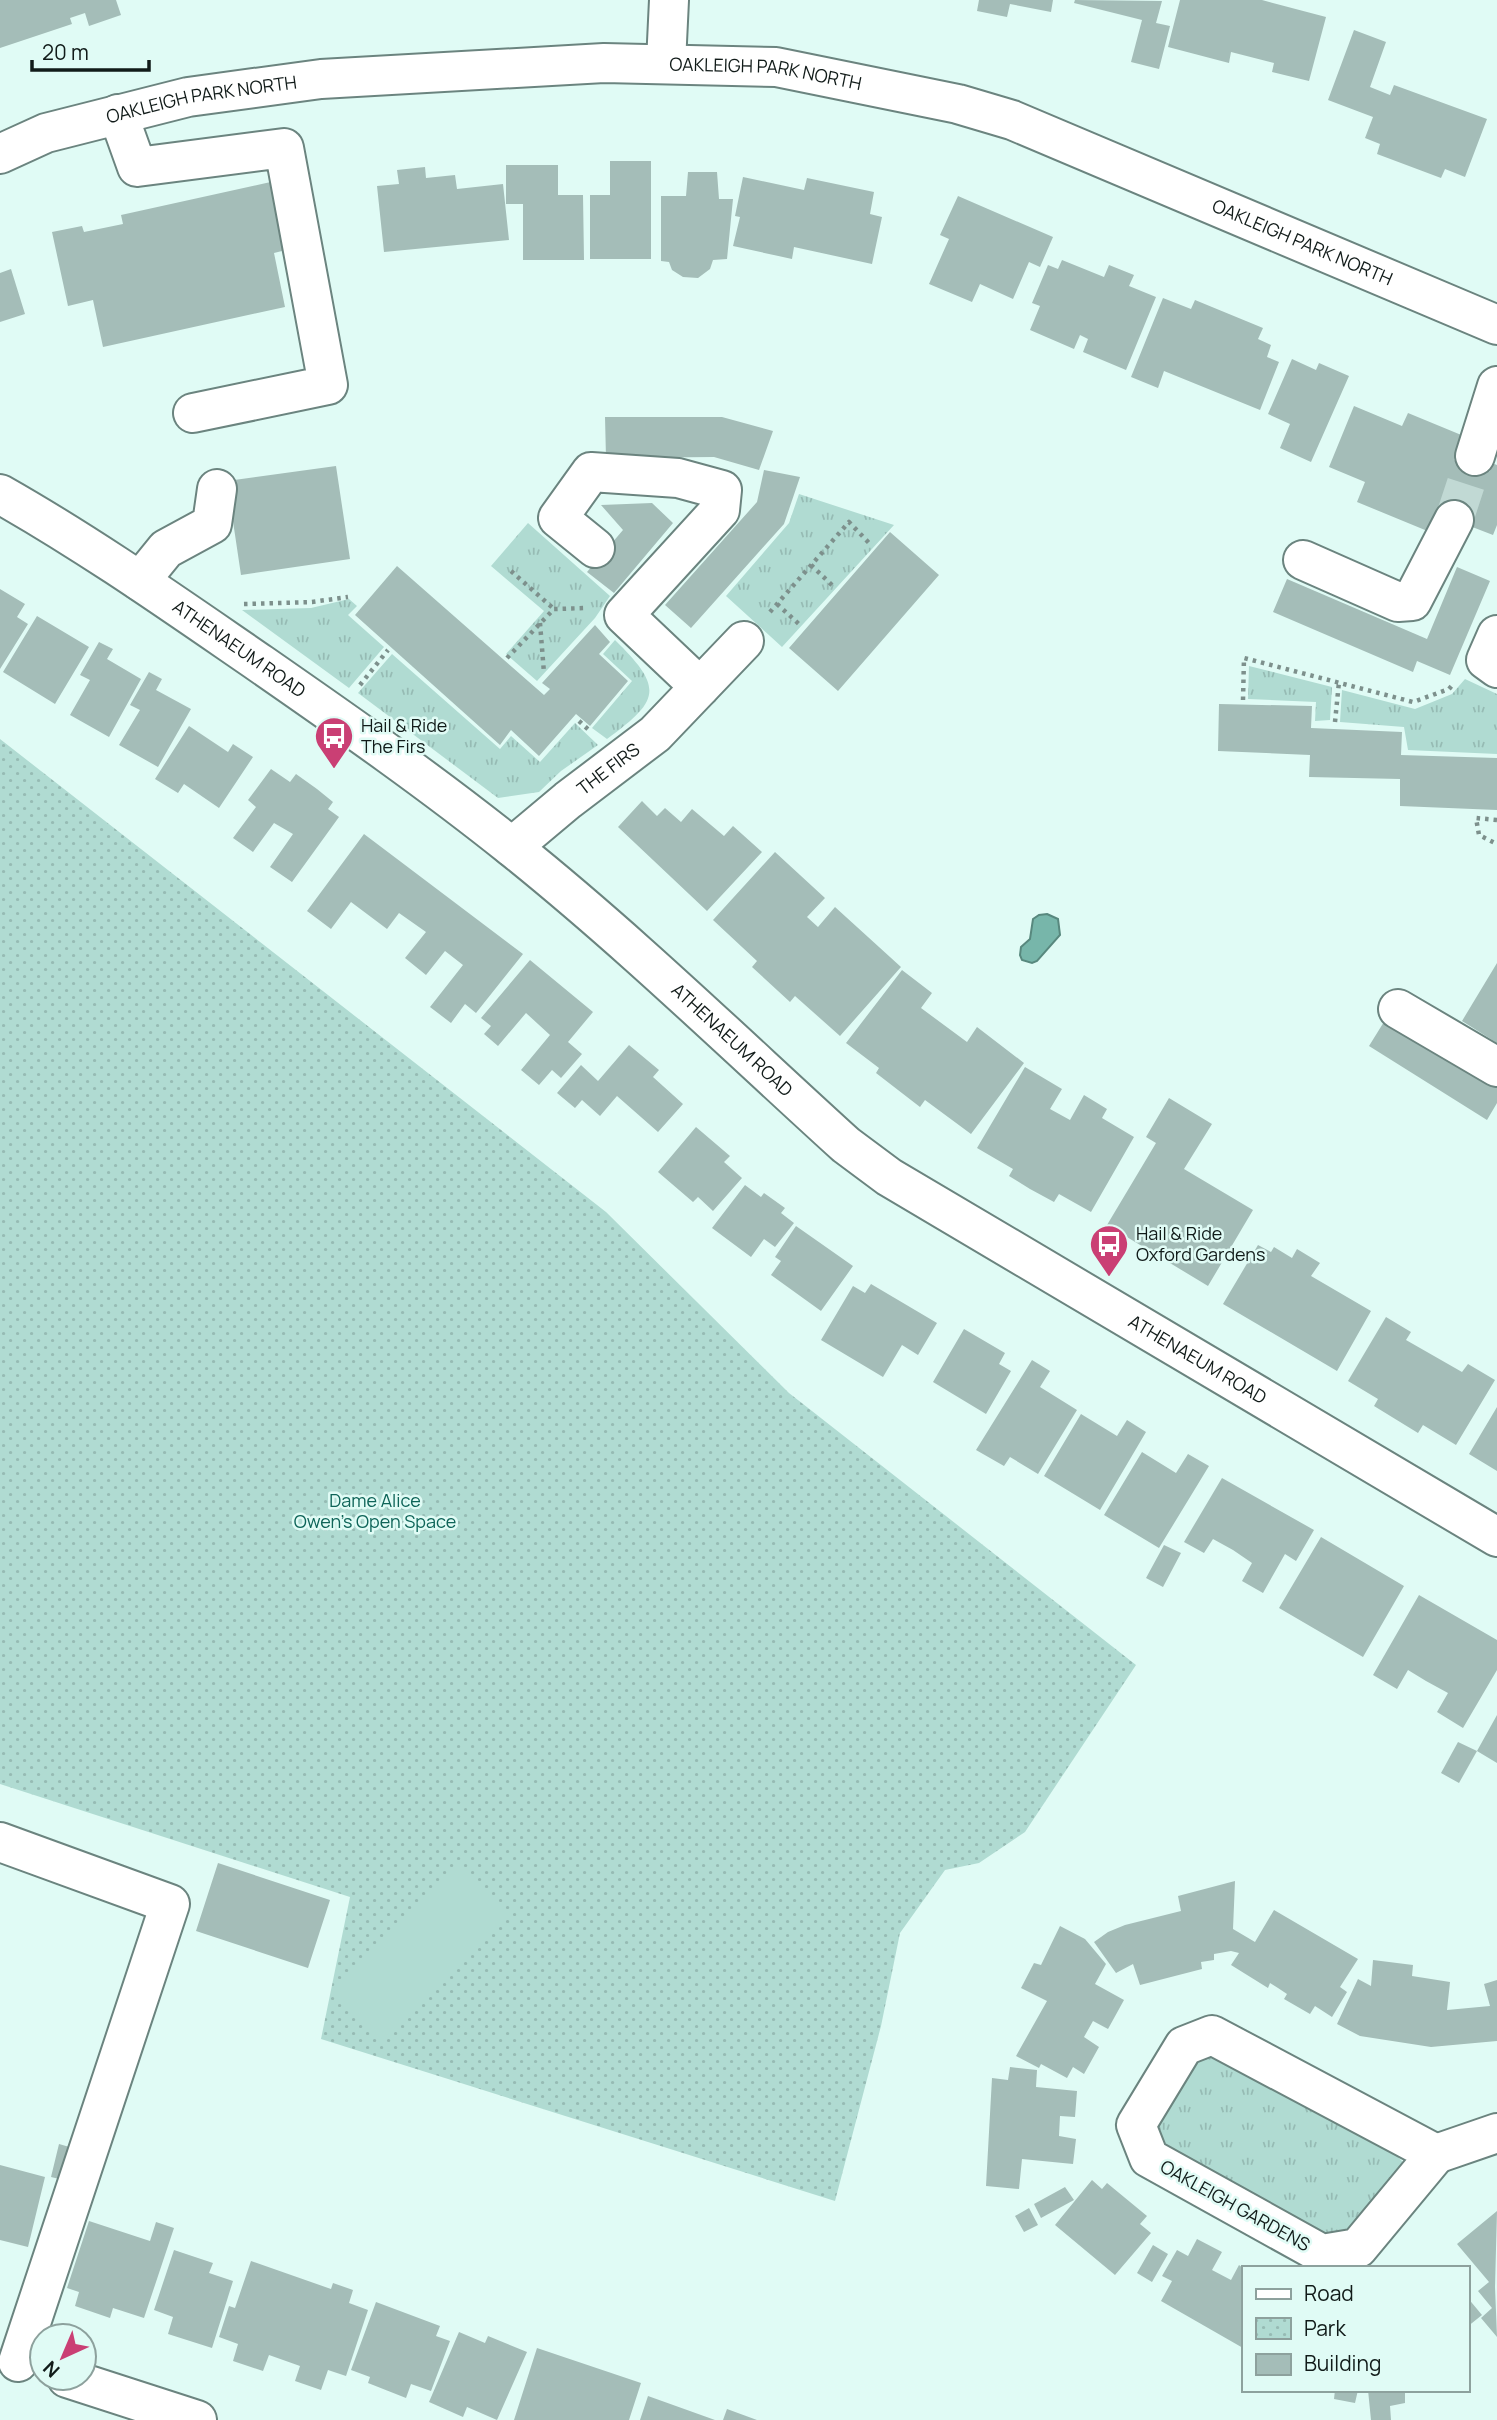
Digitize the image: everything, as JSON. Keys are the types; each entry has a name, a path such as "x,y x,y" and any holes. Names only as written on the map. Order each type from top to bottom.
{"street":[{"path":"666,63 669,0"},
{"name":"OAKLEIGH PARK NORTH","path":"0,153 46,133 188,97 321,79 604,63 776,67 958,104 1012,120 1497,325"},
{"path":"118,114 137,167 284,148 328,385 193,413"},
{"path":"1475,456 1497,386"},
{"path":"595,548 558,517 591,472 678,478 722,490 720,510 624,615 700,687"},
{"path":"140,581 166,549 212,524 217,489"},
{"name":"ATHENAEUM ROAD","path":"0,494 140,581 335,716 512,847 592,914 846,1145 889,1177 1497,1537"},
{"path":"1303,559 1398,603 1412,601 1454,520"},
{"name":"THE FIRS","path":"512,847 568,800 655,734 744,641"},
{"path":"1398,1009 1497,1067"},
{"path":"0,1842 170,1904 20,2363"},
{"name":"OAKLEIGH GARDENS","path":"1212,2035 1436,2154 1358,2248 1322,2254 1149,2158 1136,2125 1184,2046 1212,2035"},
{"path":"1436,2154 1497,2133"},
{"path":"98,2388 197,2420"}],"path":[{"path":"744,641 849,522 870,544"},
{"path":"811,565 834,586"},
{"path":"511,570 554,609"},
{"path":"195,619 237,604 312,602 348,597"},
{"path":"777,604 800,625"},
{"path":"507,658 554,609 590,608"},
{"path":"540,623 544,673"},
{"path":"1243,700 1244,658 1413,702 1449,689 1461,675 1493,655"},
{"path":"1335,722 1339,682"},
{"path":"1497,820 1476,818 1479,835 1497,844"}],"green space":[{"path":"799,494 894,525 782,647 726,596 789,523"},
{"path":"528,523 610,596 595,618 537,681 506,654 544,611 491,566"},
{"path":"349,599 357,606 348,615 384,647 349,688 242,610 311,608"},
{"path":"615,640 642,670 648,682 649,693 638,714 607,739 592,728 632,681 603,654"},
{"path":"392,654 500,749 511,736 540,762 575,723 598,745 561,771 539,792 498,798 358,693"},
{"path":"1249,666 1332,687 1330,720 1315,721 1316,702 1248,699"},
{"path":"1465,679 1497,694 1497,754 1408,750 1404,727 1340,722 1342,690 1415,709 1452,694"},
{"name":"Dame Alice Owen's Open Space","path":"0,739 606,1212 789,1393 1136,1665 1025,1832 979,1863 945,1870 900,1933 881,2026 835,2201 321,2039 350,1897 0,1784"},
{"path":"457,1868 504,1915 380,2040 333,1993"},
{"path":"1206,2049 1389,2148 1402,2161 1403,2179 1352,2232 1337,2238 1318,2232 1172,2149 1162,2140 1154,2121 1184,2063"}],"shaded area":[{"path":"1047,914 1058,919 1060,935 1037,961 1032,963 1022,960 1021,947 1030,939 1033,919"}],"building":[{"path":"0,0 116,0 121,15 89,26 85,13 70,18 72,24 0,48"},
{"path":"979,0 1053,0 1051,12 1010,4 1007,17 977,11"},
{"path":"1075,0 1162,1 1156,23 1170,26 1159,69 1131,62 1142,20 1074,3"},
{"path":"1180,0 1262,0 1326,17 1309,81 1272,72 1274,63 1231,52 1229,63 1168,47"},
{"path":"1354,30 1386,42 1370,87 1390,95 1394,85 1487,119 1465,177 1445,169 1441,178 1377,154 1380,144 1365,138 1373,117 1328,100"},
{"path":"610,161 651,161 651,259 590,259 590,195 610,195"},
{"path":"506,165 558,165 558,195 583,195 584,260 523,260 523,204 506,204"},
{"path":"425,167 426,178 455,175 457,189 503,184 509,240 384,252 377,186 399,184 397,170"},
{"path":"688,172 717,172 719,199 733,199 727,259 713,260 710,269 698,278 683,277 672,270 669,262 661,261 661,196 686,196"},
{"path":"743,177 804,190 807,178 874,192 870,214 882,217 872,264 794,247 792,259 733,246 740,217 735,216"},
{"path":"275,181 290,249 274,253 285,307 103,347 93,300 68,306 52,232 82,226 84,232 123,224 121,215"},
{"path":"958,196 1053,237 1040,267 1029,262 1013,299 980,284 972,302 929,284 949,239 940,235"},
{"path":"1062,260 1104,277 1109,265 1134,275 1129,286 1156,297 1126,370 1083,352 1088,339 1080,335 1074,349 1030,330 1040,306 1032,303 1048,265 1058,269"},
{"path":"11,269 25,314 0,322 0,273"},
{"path":"1163,298 1191,309 1195,300 1263,328 1258,339 1271,345 1267,357 1279,362 1260,410 1164,371 1158,388 1131,377"},
{"path":"1292,359 1316,370 1319,363 1349,376 1311,462 1280,448 1290,424 1268,414"},
{"path":"1354,406 1402,426 1408,413 1471,439 1466,453 1497,465 1497,525 1493,535 1449,518 1442,537 1357,502 1365,482 1329,467"},
{"path":"605,417 722,417 773,431 759,470 714,457 606,458"},
{"path":"336,466 350,559 241,575 227,481"},
{"path":"764,470 800,477 784,524 691,628 665,605 757,502"},
{"path":"652,503 673,523 614,593 587,572 623,530 601,505"},
{"path":"890,532 939,575 838,691 789,648"},
{"path":"397,566 544,695 550,689 542,683 595,625 610,642 599,654 628,681 590,726 576,714 539,756 511,730 500,745 355,615"},
{"path":"1457,567 1490,581 1450,675 1417,661 1413,672 1273,612 1287,579 1427,639"},
{"path":"0,589 25,604 17,617 28,624 0,669"},
{"path":"37,616 89,647 55,704 3,672"},
{"path":"99,642 113,649 107,659 141,679 109,737 70,715 90,680 80,675"},
{"path":"149,672 162,679 156,690 191,709 158,767 119,745 140,710 130,705"},
{"path":"1219,704 1312,706 1311,728 1402,732 1401,755 1497,758 1497,810 1400,806 1400,779 1309,777 1310,755 1218,751"},
{"path":"189,726 228,752 233,744 253,757 219,808 184,784 178,793 155,779"},
{"path":"271,769 290,782 296,774 333,802 328,809 339,817 292,882 270,867 293,834 274,823 253,852 233,838 256,807 248,800"},
{"path":"642,801 657,816 665,808 681,822 692,809 724,836 733,826 762,852 707,911 618,827"},
{"path":"364,834 523,954 476,1013 465,1004 451,1023 430,1007 463,965 445,951 426,975 405,958 426,932 399,913 387,929 351,902 331,929 307,911"},
{"path":"775,852 825,898 807,917 818,927 835,907 901,967 840,1036 795,996 790,1002 752,967 757,961 713,920"},
{"path":"530,960 593,1012 568,1042 582,1054 561,1078 552,1070 539,1085 521,1070 550,1035 526,1013 498,1046 484,1034 491,1026 481,1018"},
{"path":"1497,963 1497,1043 1462,1021"},
{"path":"902,970 932,993 921,1008 967,1042 977,1027 1024,1063 971,1134 925,1100 920,1107 876,1073 879,1068 846,1043"},
{"path":"1387,1017 1497,1086 1497,1103 1487,1120 1369,1046"},
{"path":"629,1045 659,1070 653,1077 683,1104 658,1132 617,1096 600,1116 582,1100 575,1108 557,1093 581,1065 598,1081"},
{"path":"1025,1067 1062,1089 1050,1109 1070,1120 1084,1095 1107,1109 1102,1118 1134,1137 1091,1212 1059,1194 1054,1202 1030,1189 1009,1176 1013,1169 977,1148"},
{"path":"1169,1098 1212,1124 1184,1169 1253,1210 1208,1286 1107,1225 1156,1143 1146,1137"},
{"path":"696,1127 730,1156 724,1162 742,1178 713,1211 698,1197 693,1202 658,1172"},
{"path":"745,1185 761,1197 764,1193 785,1208 781,1213 794,1223 775,1247 764,1239 751,1257 712,1228"},
{"path":"796,1226 853,1266 821,1311 771,1275 781,1261 775,1257"},
{"path":"1258,1245 1271,1252 1274,1247 1292,1258 1297,1249 1320,1263 1311,1276 1371,1311 1337,1371 1223,1304"},
{"path":"871,1284 937,1323 918,1355 902,1345 883,1377 821,1340 853,1286 865,1293"},
{"path":"1386,1317 1411,1332 1406,1340 1462,1372 1468,1364 1495,1380 1456,1445 1423,1425 1418,1433 1374,1406 1378,1399 1348,1381"},
{"path":"964,1329 1005,1353 999,1364 1011,1371 986,1414 933,1382"},
{"path":"1032,1360 1050,1371 1040,1387 1077,1410 1038,1474 1010,1457 1004,1466 976,1450"},
{"path":"1497,1407 1497,1471 1469,1454"},
{"path":"1081,1414 1117,1436 1127,1420 1146,1432 1100,1510 1044,1476"},
{"path":"1142,1452 1176,1473 1188,1454 1209,1466 1159,1548 1104,1515"},
{"path":"1222,1478 1314,1530 1296,1561 1285,1554 1263,1593 1242,1581 1252,1563 1233,1550 1213,1539 1204,1553 1184,1542"},
{"path":"1321,1537 1404,1586 1363,1657 1279,1608"},
{"path":"1164,1545 1181,1553 1163,1587 1146,1578"},
{"path":"1419,1595 1497,1640 1497,1670 1463,1728 1437,1712 1448,1693 1408,1670 1397,1689 1373,1675"},
{"path":"1497,1715 1497,1763 1477,1751"},
{"path":"1458,1742 1477,1751 1459,1783 1441,1773"},
{"path":"218,1863 330,1900 308,1968 196,1931"},
{"path":"1235,1881 1233,1929 1255,1942 1274,1910 1358,1959 1340,1987 1347,1992 1332,2017 1315,2006 1310,2014 1284,1999 1287,1994 1270,1983 1268,1988 1231,1965 1239,1953 1231,1951 1214,1954 1214,1960 1201,1962 1202,1969 1140,1985 1133,1964 1116,1973 1094,1942 1125,1925 1181,1911 1178,1896"},
{"path":"1060,1926 1085,1939 1106,1964 1095,1984 1124,2000 1108,2029 1093,2021 1084,2037 1099,2047 1084,2074 1073,2067 1067,2078 1041,2064 1039,2068 1016,2056 1047,2001 1021,1988 1034,1963 1041,1965"},
{"path":"1373,1960 1413,1965 1412,1976 1450,1982 1447,2010 1490,2006 1484,1984 1497,1980 1497,2041 1431,2047 1360,2036 1337,2024 1358,1979 1371,1986"},
{"path":"1010,2067 1037,2070 1036,2087 1077,2091 1075,2117 1060,2116 1059,2136 1076,2139 1073,2164 1022,2159 1019,2189 986,2186 992,2078 1008,2080"},
{"path":"59,2144 80,2150 72,2182 51,2177"},
{"path":"0,2165 45,2177 28,2247 0,2240"},
{"path":"1092,2180 1102,2189 1107,2183 1147,2216 1140,2224 1151,2233 1115,2275 1055,2225"},
{"path":"1065,2187 1074,2200 1041,2218 1034,2204"},
{"path":"1029,2208 1038,2225 1024,2232 1015,2216"},
{"path":"1497,2211 1497,2337 1481,2318 1492,2308 1478,2291 1489,2282 1457,2244"},
{"path":"89,2221 150,2241 156,2222 174,2228 144,2318 113,2308 110,2318 75,2306 79,2292 67,2288"},
{"path":"1197,2239 1222,2252 1212,2270 1231,2280 1239,2265 1242,2267 1242,2347 1161,2301 1172,2281 1162,2276 1177,2250 1188,2256"},
{"path":"1153,2245 1168,2254 1152,2282 1137,2273"},
{"path":"174,2250 213,2263 209,2273 233,2281 212,2348 168,2334 173,2317 154,2310"},
{"path":"251,2261 331,2289 333,2283 353,2290 349,2303 368,2310 346,2376 328,2370 321,2390 295,2381 300,2366 269,2355 263,2371 233,2361 238,2344 219,2337 229,2306 235,2308"},
{"path":"1469,2299 1482,2315 1469,2325"},
{"path":"376,2302 440,2326 436,2336 450,2341 431,2391 411,2384 406,2398 368,2383 370,2377 351,2370"},
{"path":"459,2332 485,2343 488,2336 527,2352 497,2420 467,2407 463,2417 429,2402"},
{"path":"537,2348 641,2383 629,2420 514,2420"},
{"path":"1335,2392 1358,2392 1355,2403 1334,2399"},
{"path":"1368,2392 1405,2392 1405,2403 1390,2406 1391,2420 1371,2420"},
{"path":"648,2396 715,2420 640,2420"},
{"path":"727,2409 757,2420 723,2420"}],"tunnel":[{"path":"1454,520 1475,456"}],"place":[{"name":"Hail & Ride The Firs","path":"334,770"},
{"name":"Hail & Ride Oxford Gardens","path":"1109,1278"}]}
